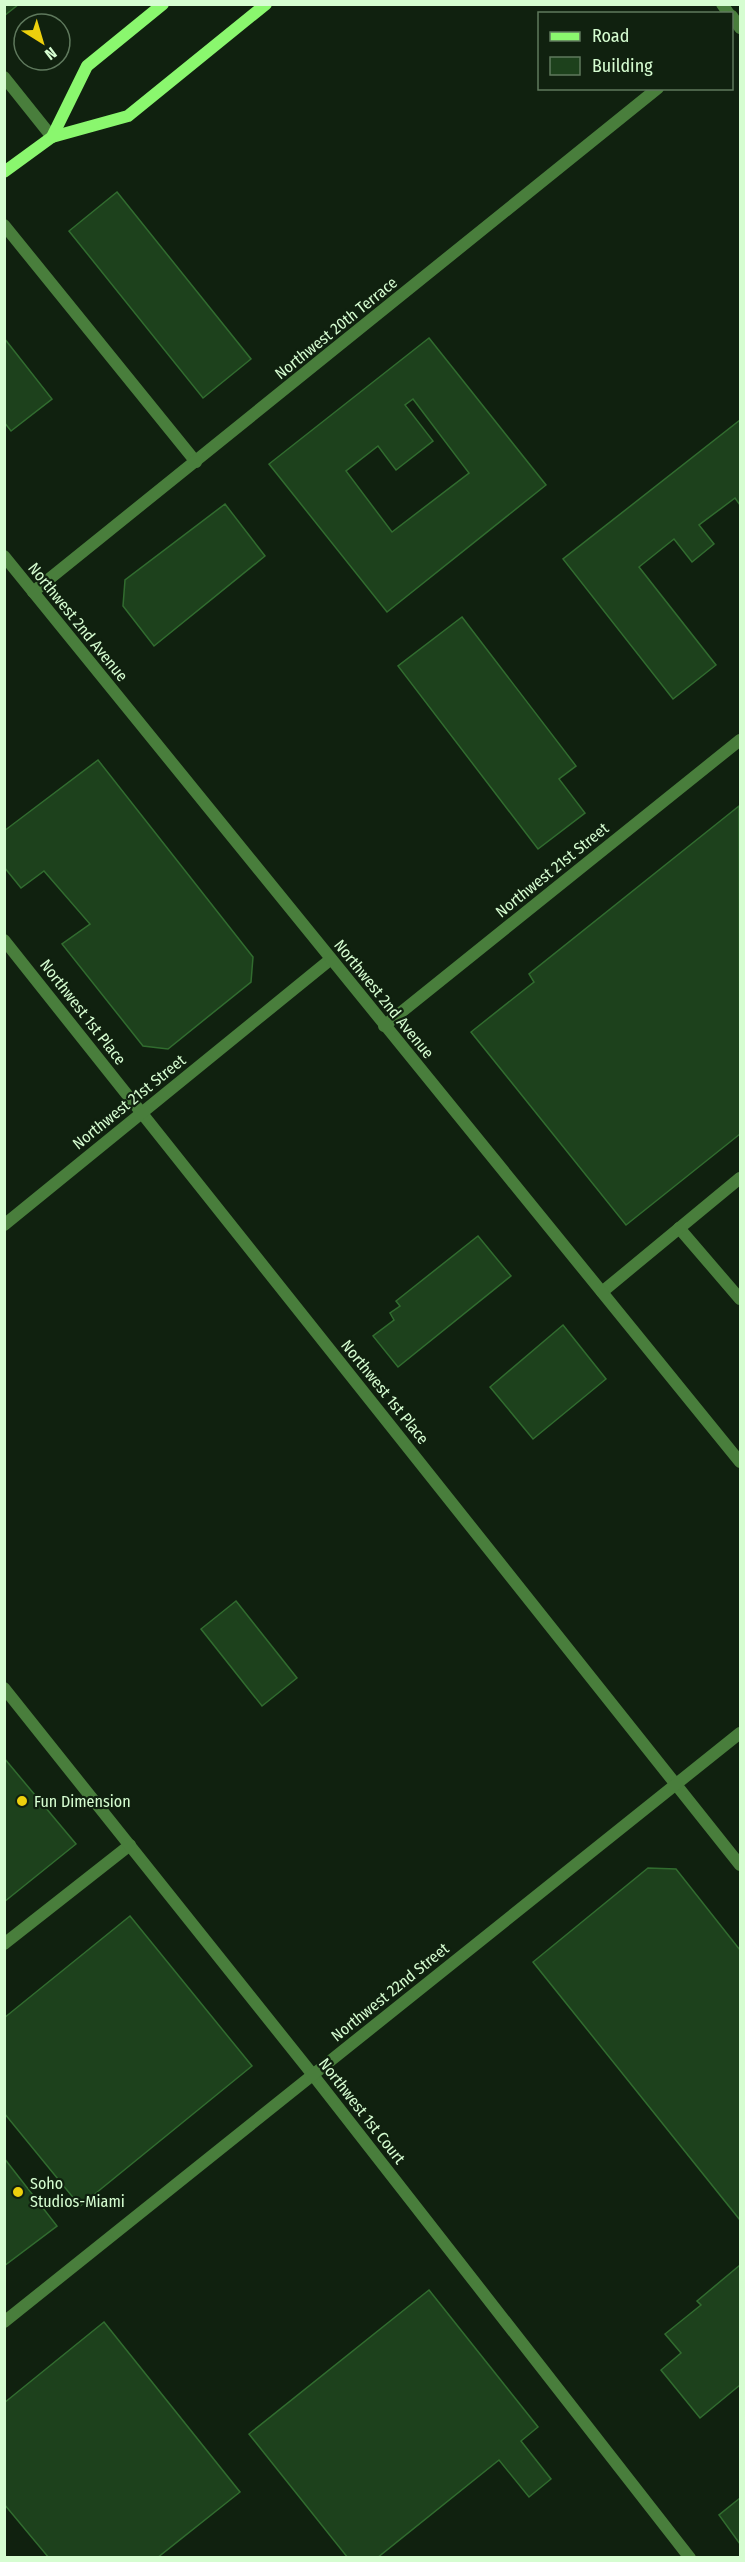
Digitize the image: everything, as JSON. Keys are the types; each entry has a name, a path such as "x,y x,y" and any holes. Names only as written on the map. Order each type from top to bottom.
{"main road":[{"path":"52,137 87,66 163,4"},
{"path":"4,172 52,137 128,116 266,4"}],"street":[{"path":"4,77 52,137"},
{"name":"Northwest 20th Terrace","path":"33,592 656,90"},
{"path":"4,225 196,462"},
{"name":"Northwest 2nd Avenue","path":"4,556 384,1026 741,1461"},
{"name":"Northwest 21st Street","path":"384,1026 741,740"},
{"name":"Northwest 1st Place","path":"4,940 741,1865"},
{"name":"Northwest 21st Street","path":"4,1225 331,959"},
{"path":"602,1292 741,1178"},
{"path":"679,1228 741,1299"},
{"name":"Northwest 1st Court","path":"4,1688 313,2075 690,2558"},
{"name":"Northwest 22nd Street","path":"4,2322 741,1733"},
{"path":"4,1944 130,1845"}],"building":[{"path":"4,4 19,4 4,16"},
{"path":"117,192 251,359 203,398 69,231"},
{"path":"4,338 52,399 11,431 4,422"},
{"path":"429,338 546,485 387,612 269,464","holes":["413,399 469,473 392,532 346,471 378,446 396,470 433,441 405,405"]},
{"path":"740,420 740,505 735,498 699,525 714,544 692,562 674,539 639,567 716,665 673,699 563,559"},
{"path":"225,504 265,556 154,646 123,606 125,580"},
{"path":"462,617 576,766 559,779 585,813 538,849 398,666"},
{"path":"98,760 253,957 251,982 168,1049 143,1046 62,944 90,924 44,871 21,888 4,867 4,831"},
{"path":"739,806 740,1134 626,1225 471,1032 534,982 529,974"},
{"path":"478,1236 511,1276 398,1367 373,1336 394,1320 390,1313 400,1306 396,1301"},
{"path":"563,1325 606,1379 533,1439 490,1387"},
{"path":"236,1601 297,1678 262,1706 201,1629"},
{"name":"Fun Dimension","path":"4,1758 76,1844 4,1902"},
{"path":"648,1868 676,1869 740,1950 740,2220 533,1962"},
{"path":"130,1916 252,2066 80,2206 4,2113 4,2018"},
{"name":"Soho Studios-Miami","path":"4,2158 57,2226 4,2266"},
{"path":"740,2265 740,2385 700,2418 661,2370 681,2353 665,2334 701,2305 697,2301"},
{"path":"429,2290 538,2427 521,2441 551,2479 529,2497 499,2460 377,2558 348,2558 249,2434"},
{"path":"104,2322 240,2492 157,2558 49,2558 4,2504 4,2403"},
{"path":"740,2498 740,2544 719,2515"}],"place":[{"name":"Fun Dimension","path":"22,1801"},
{"name":"Soho Studios-Miami","path":"18,2192"}]}
